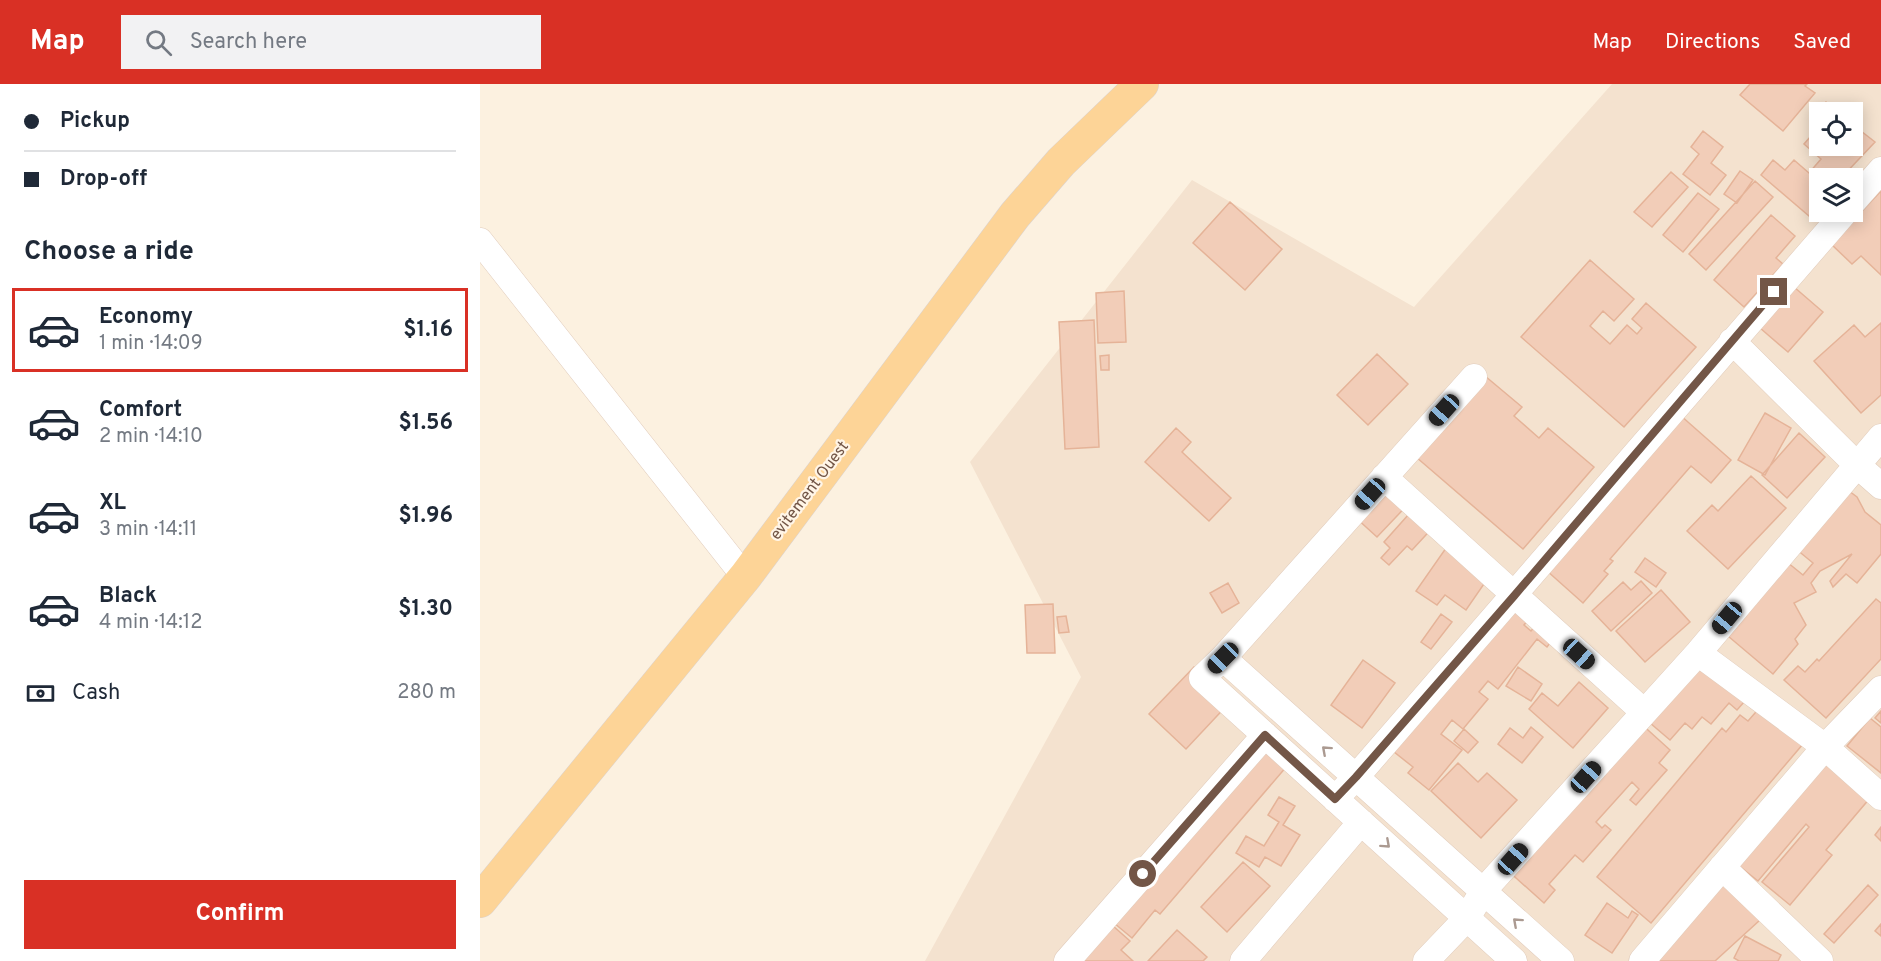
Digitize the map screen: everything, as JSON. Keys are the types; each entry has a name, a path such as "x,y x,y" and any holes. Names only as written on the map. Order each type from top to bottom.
{"main road":[{"name":"evitement Ouest","path":"480,901 746,577 1015,215 1061,162 1142,84"}],"street":[{"path":"1863,190 1881,170"},
{"path":"1335,799 1514,596 1836,222"},
{"path":"480,241 746,577"},
{"path":"1732,341 1881,486"},
{"path":"1474,377 1223,658 1202,678 1514,961"},
{"path":"1426,961 1467,918 1483,891 1698,652 1881,437"},
{"path":"1384,477 1644,712"},
{"path":"1698,652 1825,747 1881,797"},
{"path":"1223,658 1561,961"},
{"path":"1642,961 1825,747 1881,689"},
{"path":"1067,961 1265,735"},
{"path":"1243,961 1361,822"},
{"path":"1722,867 1820,961"}],"shaded area":[{"path":"1612,84 1881,84 1881,961 925,961 1081,677 970,462 1192,180 1414,307"}],"building":[{"path":"1750,84 1807,84 1805,86 1815,93 1783,131 1740,95"},
{"path":"1703,131 1723,147 1711,163 1726,175 1710,195 1683,174 1699,154 1691,147"},
{"path":"1863,133 1875,142 1863,155"},
{"path":"1809,138 1809,148 1804,144"},
{"path":"1818,156 1862,156 1850,168 1813,168 1821,159"},
{"path":"1773,160 1785,170 1794,160 1809,173 1809,216 1761,175"},
{"path":"1740,171 1753,180 1737,203 1724,194"},
{"path":"1671,172 1688,187 1652,227 1634,212"},
{"path":"1755,181 1773,197 1706,270 1689,254"},
{"path":"1881,191 1881,275 1861,256 1852,264 1831,244 1852,222 1863,222 1863,210"},
{"path":"1698,193 1719,209 1683,252 1663,235"},
{"path":"1230,202 1282,249 1245,290 1193,243"},
{"path":"1771,215 1795,236 1776,258 1783,264 1744,307 1714,280"},
{"path":"1590,260 1634,299 1614,321 1603,311 1590,326 1610,344 1627,325 1637,334 1642,328 1632,319 1646,303 1696,347 1624,427 1521,337"},
{"path":"1794,287 1823,312 1788,352 1760,328"},
{"path":"1124,291 1126,342 1098,343 1096,293"},
{"path":"1094,320 1099,447 1065,449 1059,322"},
{"path":"1881,323 1881,395 1861,413 1814,361 1854,325 1865,337"},
{"path":"1377,354 1408,384 1368,425 1337,395"},
{"path":"1109,355 1109,370 1101,370 1100,356"},
{"path":"1485,376 1522,407 1514,416 1539,438 1548,428 1594,467 1523,549 1416,457"},
{"path":"1765,413 1791,428 1765,475 1738,460"},
{"path":"1680,415 1731,460 1711,483 1691,466 1610,559 1613,561 1604,571 1608,574 1583,603 1546,570"},
{"path":"1176,428 1191,442 1182,452 1231,498 1209,521 1145,462"},
{"path":"1799,433 1825,457 1787,498 1762,475"},
{"path":"1751,476 1786,508 1728,569 1687,531 1712,505 1718,511"},
{"path":"1394,477 1415,497 1377,537 1355,517"},
{"path":"1845,488 1857,497 1865,512 1881,525 1881,554 1857,583 1846,574 1833,587 1830,581 1852,554 1820,571 1811,583 1816,592 1794,603 1806,625 1795,639 1798,644 1773,674 1722,631 1782,558 1803,575 1813,563 1796,549"},
{"path":"1417,505 1437,523 1412,550 1407,546 1389,565 1381,558 1390,548 1384,542"},
{"path":"1453,538 1495,568 1466,610 1445,595 1437,605 1416,591"},
{"path":"1645,558 1666,573 1656,587 1635,572"},
{"path":"1641,581 1652,593 1611,631 1592,611 1623,582 1631,590"},
{"path":"1228,583 1239,603 1222,613 1210,593"},
{"path":"1661,590 1690,622 1645,662 1616,631"},
{"path":"1515,592 1537,609 1524,625 1531,631 1543,617 1560,630 1547,647 1537,639 1498,689 1488,681 1479,692 1488,699 1463,729 1452,720 1441,734 1462,750 1429,790 1408,773 1413,767 1384,744"},
{"path":"1876,599 1881,603 1881,659 1826,718 1784,680 1798,666 1805,672 1817,659 1819,661"},
{"path":"1053,604 1055,653 1027,653 1025,605"},
{"path":"1441,614 1452,622 1431,649 1421,642"},
{"path":"1066,616 1069,632 1059,633 1057,617"},
{"path":"1707,653 1752,693 1737,710 1729,703 1711,724 1702,717 1692,729 1685,723 1670,740 1643,717"},
{"path":"1363,660 1395,683 1362,728 1331,705"},
{"path":"1194,667 1231,701 1186,749 1149,714"},
{"path":"1518,667 1542,684 1531,701 1506,686"},
{"path":"1579,682 1608,708 1573,748 1529,709 1542,693 1558,706"},
{"path":"1762,705 1803,744 1651,923 1597,877 1722,728 1726,732 1740,715 1748,721"},
{"path":"1881,711 1881,723 1875,718"},
{"path":"1870,718 1881,727 1881,773 1847,746"},
{"path":"1638,721 1670,750 1659,763 1667,770 1636,805 1630,800 1639,789 1632,782 1596,822 1602,828 1605,825 1611,830 1583,862 1575,855 1549,884 1555,890 1544,903 1506,869"},
{"path":"1531,727 1543,737 1522,763 1498,744 1510,728 1523,738"},
{"path":"1464,729 1478,742 1468,753 1454,741"},
{"path":"1266,735 1293,759 1160,914 1155,910 1132,938 1108,918"},
{"path":"1827,761 1870,798 1826,850 1832,855 1790,905 1762,882 1809,827 1806,824 1758,881 1738,865"},
{"path":"1458,763 1478,782 1487,773 1517,800 1481,838 1431,791"},
{"path":"1279,797 1295,806 1283,825 1300,835 1281,866 1265,857 1259,867 1236,853 1246,836 1264,846 1279,822 1268,815"},
{"path":"1881,827 1881,841 1875,835"},
{"path":"1243,862 1270,886 1227,932 1201,907"},
{"path":"1725,882 1760,920 1715,961 1639,961"},
{"path":"1868,885 1878,895 1834,943 1824,934"},
{"path":"1607,903 1628,918 1632,911 1638,915 1612,953 1585,935"},
{"path":"1104,918 1130,941 1121,950 1133,961 1085,961 1074,952"},
{"path":"1881,924 1881,936 1875,931"},
{"path":"1177,930 1207,957 1203,961 1148,961"},
{"path":"1745,936 1781,955 1778,961 1739,961 1734,958"}],"route":[{"path":"1143,874 1265,735 1335,799 1514,596 1774,292"}]}
